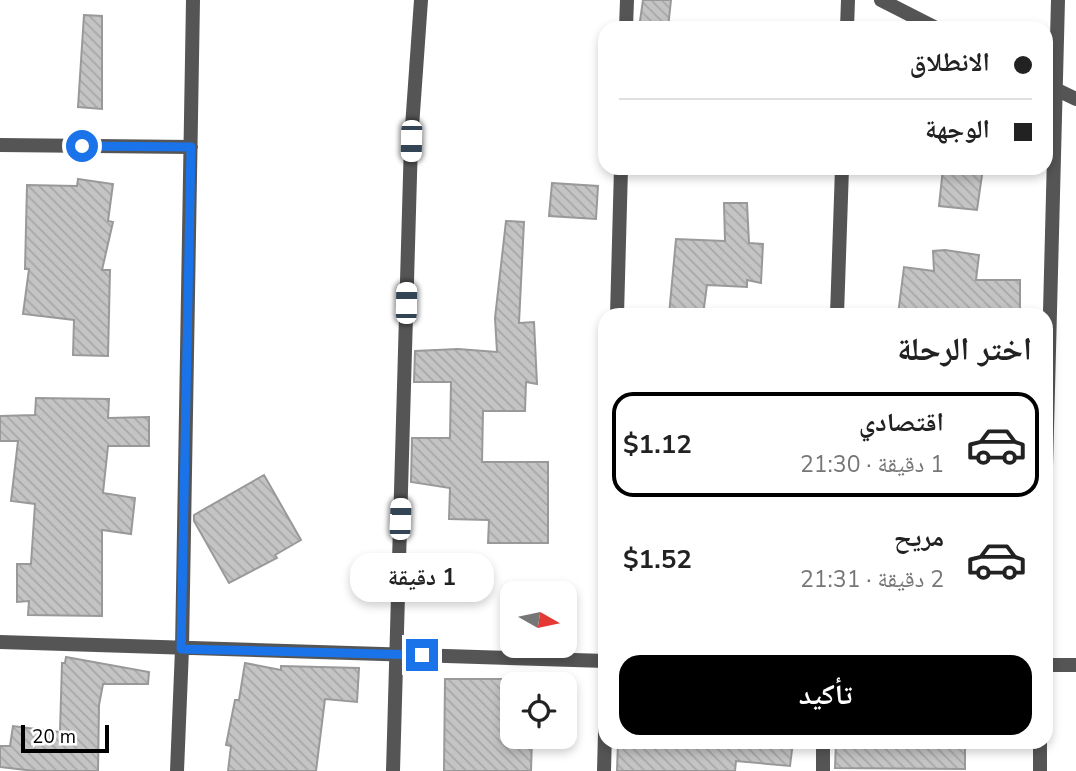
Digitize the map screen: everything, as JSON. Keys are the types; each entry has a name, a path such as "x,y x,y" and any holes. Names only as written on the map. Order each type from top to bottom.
{"street":[{"path":"177,771 193,0"},
{"path":"393,771 411,141 421,0"},
{"path":"626,0 626,21"},
{"path":"847,21 848,0"},
{"path":"881,0 922,21"},
{"path":"1053,62 1058,0"},
{"path":"1053,88 1076,99"},
{"path":"0,145 191,147"},
{"path":"617,308 621,175"},
{"path":"837,308 842,175"},
{"path":"1048,308 1050,175"},
{"path":"0,642 598,661"},
{"path":"1053,665 1076,666"},
{"path":"604,771 605,749"},
{"path":"823,749 823,771"},
{"path":"1040,749 1040,771"}],"building":[{"path":"643,0 671,0 669,21 640,21"},
{"path":"84,15 102,16 102,109 78,107"},
{"path":"942,175 982,175 977,210 939,206"},
{"path":"78,179 113,184 108,221 113,222 102,270 110,270 108,356 73,355 74,320 23,314 29,269 25,269 27,185 77,186"},
{"path":"552,183 598,186 596,219 549,216"},
{"path":"724,203 747,203 749,243 763,244 761,283 747,280 747,287 707,285 704,308 670,308 676,239 725,241"},
{"path":"506,221 524,222 519,323 534,322 537,384 526,382 525,411 483,411 482,462 548,462 548,543 488,543 489,520 449,519 450,488 411,482 412,438 450,438 451,382 414,382 415,351 458,349 497,352 495,318"},
{"path":"933,251 979,255 976,280 1020,280 1020,308 899,308 904,267 934,271"},
{"path":"36,398 109,399 108,418 149,417 149,446 108,446 103,493 135,498 131,534 102,530 102,616 28,615 29,601 17,602 17,564 31,564 35,504 11,501 18,441 0,441 0,416 35,415"},
{"path":"264,475 301,540 275,555 277,558 229,583 194,521 194,515"},
{"path":"66,657 149,672 148,684 103,684 99,705 98,771 35,771 0,767 0,746 10,746 13,726 60,732 62,663 65,663"},
{"path":"245,663 281,670 281,666 359,668 357,702 325,699 316,771 228,771 231,746 226,745 235,700 239,700"},
{"path":"445,679 500,679 500,749 532,749 531,771 444,771"},
{"path":"618,749 792,749 790,766 736,761 735,771 617,771"},
{"path":"836,749 965,749 965,769 835,768"}],"route":[{"path":"82,146 191,147 181,649 422,655"}]}
